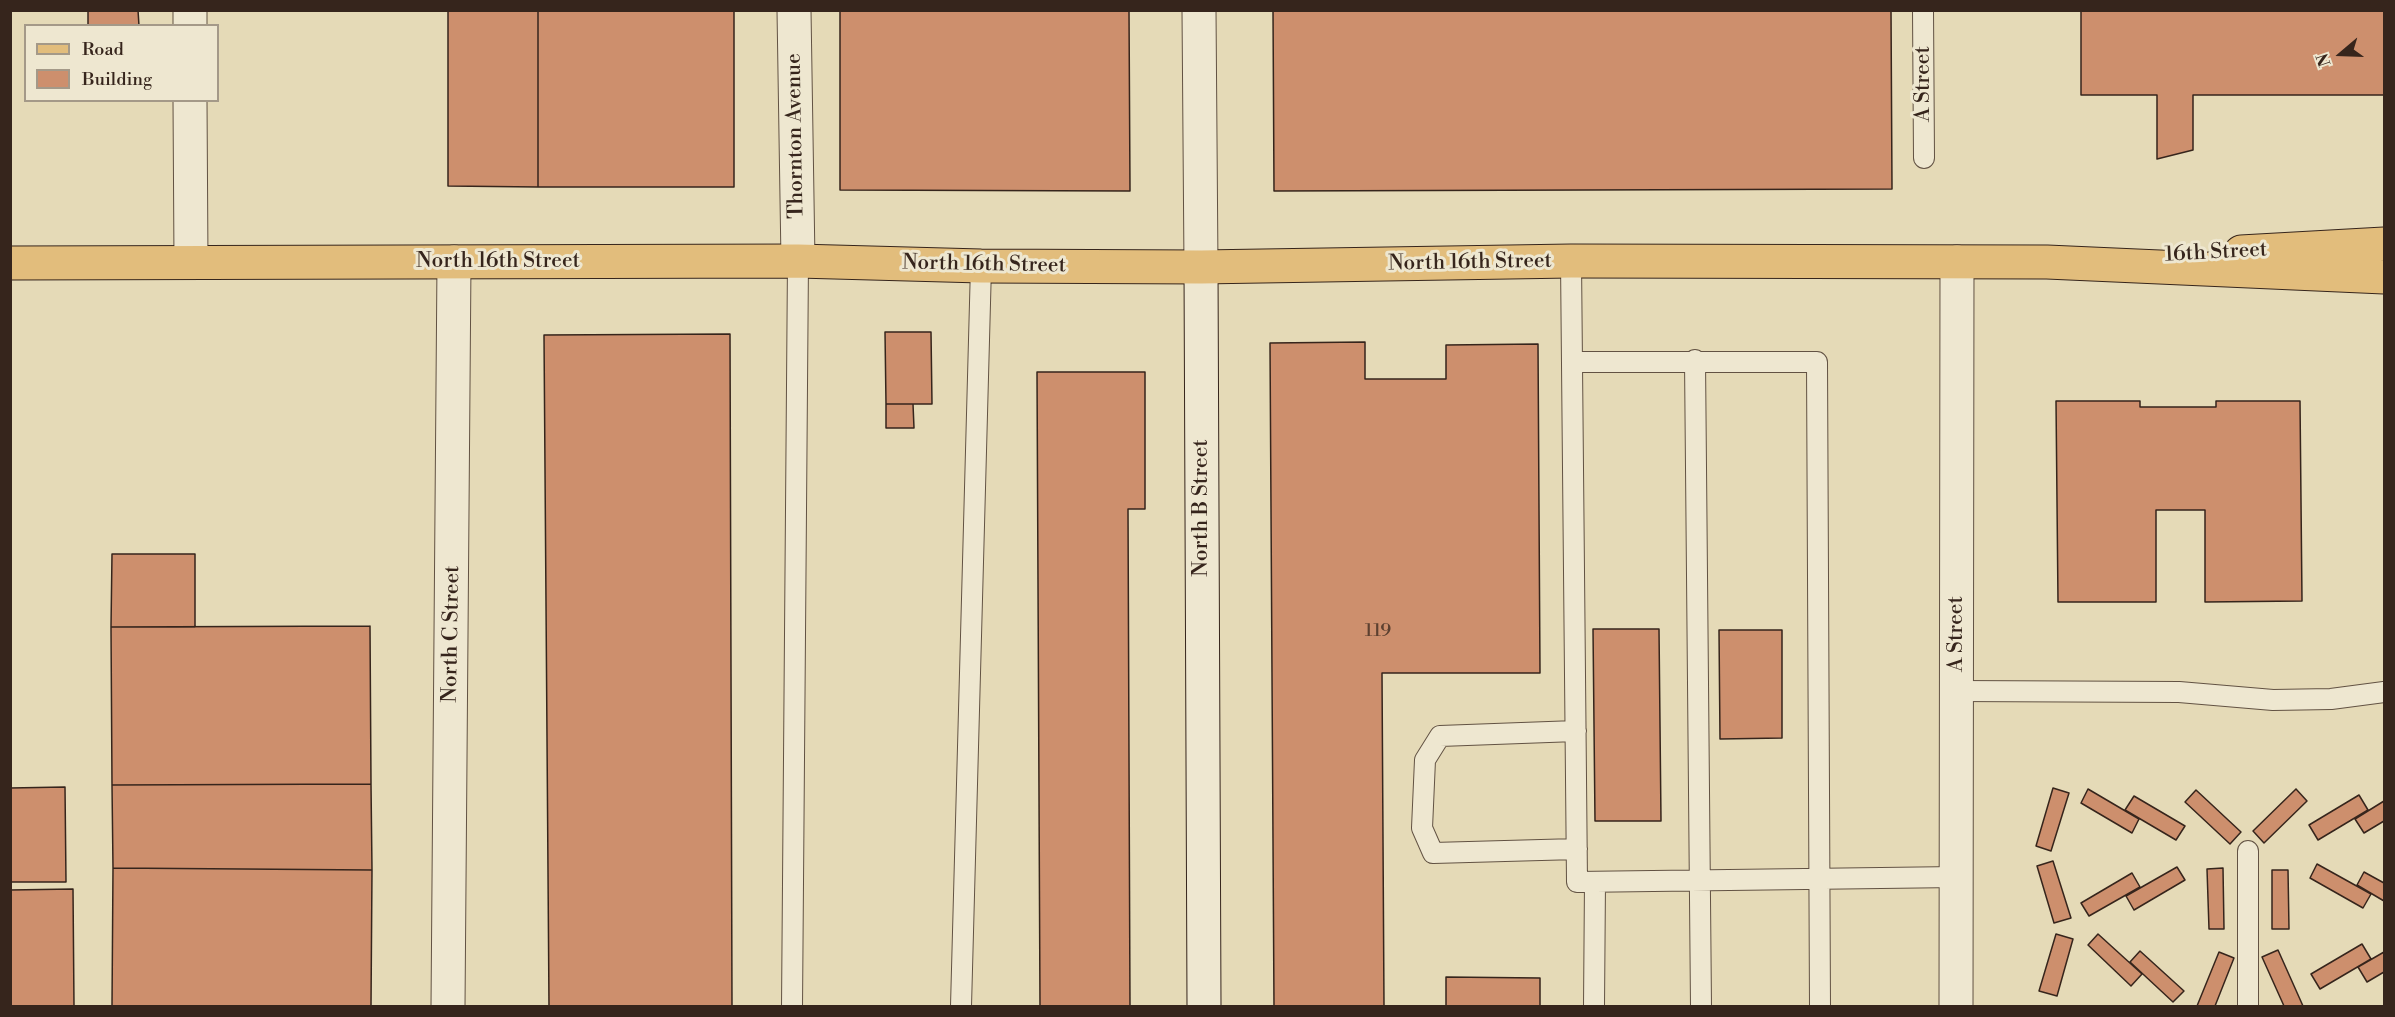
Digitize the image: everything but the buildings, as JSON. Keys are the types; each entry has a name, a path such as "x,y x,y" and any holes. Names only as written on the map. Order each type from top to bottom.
{"main road":[{"name":"16th Street","path":"2047,262 2385,244"},
{"name":"North 16th Street","path":"10,263 798,261 981,266 1201,267 1571,261 1957,262"},
{"name":"16th Street","path":"1957,262 2047,262 2385,277"}],"street":[{"name":"Thornton Avenue","path":"794,10 798,261"},
{"name":"North B Street","path":"1199,10 1204,1006"},
{"path":"190,102 191,262"},
{"name":"North C Street","path":"448,1006 454,262"},
{"name":"A Street","path":"1956,1006 1957,262"}],"lane":[{"name":"A Street","path":"1923,10 1924,158"},
{"path":"792,1006 798,261"},
{"path":"1571,261 1577,882 1957,877"},
{"path":"961,1006 981,266"},
{"path":"1572,362 1695,360 1817,362 1820,1006"},
{"path":"1695,360 1701,1006"},
{"path":"1957,691 2180,692 2273,700 2331,699 2385,692"},
{"path":"1576,731 1440,736 1425,760 1422,828 1433,853 1577,849"},
{"path":"2248,851 2248,1006"},
{"path":"1594,1006 1595,882"}]}
